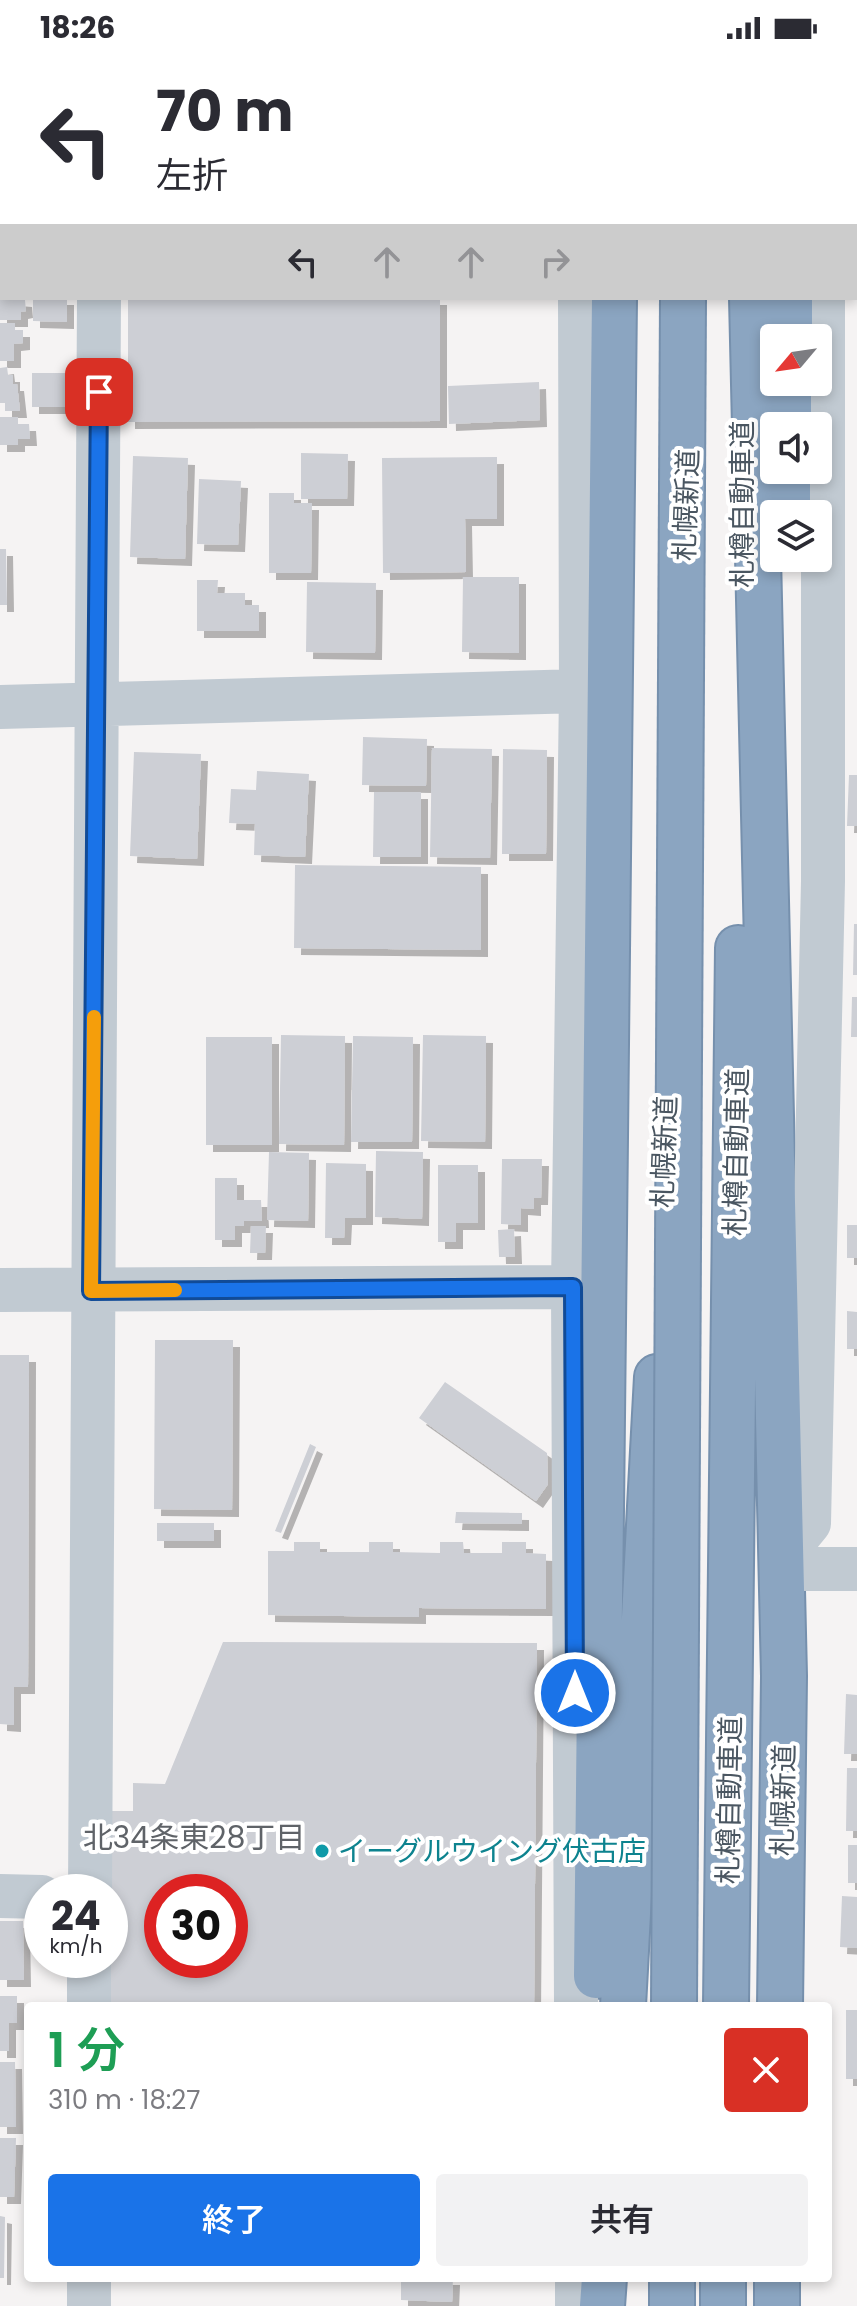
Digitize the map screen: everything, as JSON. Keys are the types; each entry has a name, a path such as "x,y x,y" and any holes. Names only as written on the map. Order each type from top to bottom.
{"highway":[{"path":"596,2002 614,300"},
{"name":"札樽自動車道","path":"674,2002 683,300"},
{"name":"札幌新道","path":"623,2002 654,1464 693,300"},
{"name":"札樽自動車道","path":"726,2002 743,300"},
{"name":"札幌新道","path":"752,300 784,1676 780,2002"},
{"path":"790,300 790,324"},
{"path":"801,396 815,412"},
{"path":"772,1130 785,1085 787,572"},
{"path":"592,2282 592,2306"},
{"path":"602,2306 604,2282"},
{"path":"672,2282 672,2306"},
{"path":"723,2282 723,2306"},
{"path":"777,2282 777,2306"}],"street":[{"path":"90,1874 99,300"},
{"path":"576,2002 573,1287 581,691 580,300"},
{"path":"823,300 823,412"},
{"path":"828,484 840,657 840,881 809,1523 782,1562 857,1569"},
{"path":"0,707 581,691"},
{"path":"0,1290 573,1287"},
{"path":"0,1896 24,1897"},
{"path":"89,1978 89,2002"},
{"path":"89,2282 89,2306"},
{"path":"577,2282 577,2306"}],"building":[{"path":"0,300 25,300 26,311 21,312 21,320 0,320"},
{"path":"33,300 67,300 67,322 33,321"},
{"path":"128,300 440,300 440,421 128,422"},
{"path":"0,323 15,323 15,330 23,330 23,343 14,344 14,361 0,361"},
{"path":"7,367 8,375 13,375 13,384 17,384 20,411 5,411 5,403 0,403 0,368"},
{"path":"32,373 65,373 65,407 32,407"},
{"path":"539,382 540,420 449,424 448,386"},
{"path":"0,417 18,417 18,424 29,424 30,439 18,439 18,445 0,445"},
{"path":"301,453 348,454 347,499 301,499"},
{"path":"133,456 188,458 185,559 130,557"},
{"path":"497,457 497,519 465,519 466,572 383,573 382,458"},
{"path":"199,479 241,481 238,545 197,544"},
{"path":"269,493 294,493 294,503 312,503 311,573 269,573"},
{"path":"0,549 6,549 7,605 0,605"},
{"path":"463,577 519,577 519,653 462,652"},
{"path":"197,580 218,580 217,593 245,593 245,605 259,605 259,631 197,631"},
{"path":"307,582 376,583 375,653 306,652"},
{"path":"363,737 427,739 426,786 362,785"},
{"path":"432,748 492,749 490,858 430,857"},
{"path":"503,749 547,750 546,854 502,854"},
{"path":"134,752 201,754 197,859 130,856"},
{"path":"257,771 309,774 305,857 254,855 255,824 229,823 231,789 256,790"},
{"path":"849,775 857,775 857,826 847,826"},
{"path":"374,792 421,792 421,857 373,857"},
{"path":"295,865 481,867 481,950 294,948"},
{"path":"854,924 857,924 857,975 853,975"},
{"path":"852,997 857,997 857,1037 851,1037"},
{"path":"281,1035 345,1036 344,1145 279,1144"},
{"path":"423,1035 486,1036 485,1142 421,1141"},
{"path":"353,1036 413,1037 412,1142 351,1142"},
{"path":"206,1037 272,1037 272,1145 206,1145"},
{"path":"376,1151 423,1152 422,1219 375,1217"},
{"path":"269,1152 309,1153 308,1221 267,1220"},
{"path":"502,1159 542,1159 541,1198 534,1198 534,1209 521,1208 521,1225 501,1224"},
{"path":"326,1163 366,1164 366,1218 345,1218 344,1238 325,1238"},
{"path":"438,1165 478,1165 478,1223 456,1223 456,1242 438,1242"},
{"path":"215,1178 237,1178 237,1200 261,1200 262,1221 244,1221 244,1226 235,1226 235,1240 215,1240"},
{"path":"847,1225 857,1225 857,1258 847,1258"},
{"path":"251,1226 266,1226 265,1253 250,1253"},
{"path":"514,1229 515,1257 499,1257 498,1230"},
{"path":"847,1311 857,1312 857,1349 847,1349"},
{"path":"155,1340 233,1340 232,1510 154,1509"},
{"path":"0,1355 29,1355 28,1687 14,1687 14,1725 0,1724"},
{"path":"445,1382 547,1453 548,1484 536,1501 419,1418"},
{"path":"310,1444 316,1447 281,1533 275,1531"},
{"path":"456,1512 522,1513 522,1524 455,1523"},
{"path":"157,1523 214,1523 214,1541 157,1541"},
{"path":"294,1542 320,1542 320,1552 369,1552 369,1542 393,1542 393,1552 440,1553 440,1542 463,1542 464,1553 502,1553 502,1542 526,1542 526,1553 546,1554 546,1609 419,1608 419,1617 268,1615 268,1551 294,1551"},
{"name":"イーグルウイング伏古店","path":"223,1642 537,1643 534,2002 108,2002 108,1978 128,1978 128,1874 109,1874 109,1811 133,1811 133,1783 165,1784"},
{"path":"846,1694 857,1695 857,1754 844,1754"},
{"path":"847,1768 857,1768 857,1831 846,1831"},
{"path":"848,1845 857,1845 857,1883 848,1883"},
{"path":"842,1896 857,1897 857,1948 840,1947"},
{"path":"0,1921 23,1921 24,1980 0,1980"},
{"path":"0,1996 17,1996 17,2023 9,2023 9,2051 0,2051"},
{"path":"846,2010 857,2010 857,2079 846,2079"},
{"path":"0,2062 15,2062 16,2127 0,2127"},
{"path":"0,2138 16,2138 14,2197 0,2197"},
{"path":"0,2216 5,2217 4,2278 0,2278"},
{"path":"401,2282 453,2282 452,2302 401,2300"}],"slow traffic":[{"path":"94,1017 91,1291 175,1290"}],"place":[{"name":"イーグルウイング伏古店","path":"322,1851"}],"district":[{"name":"北34条東28丁目","path":"194,1838"}],"route":[{"path":"99,392 91,1291 573,1287 575,1693"}]}
